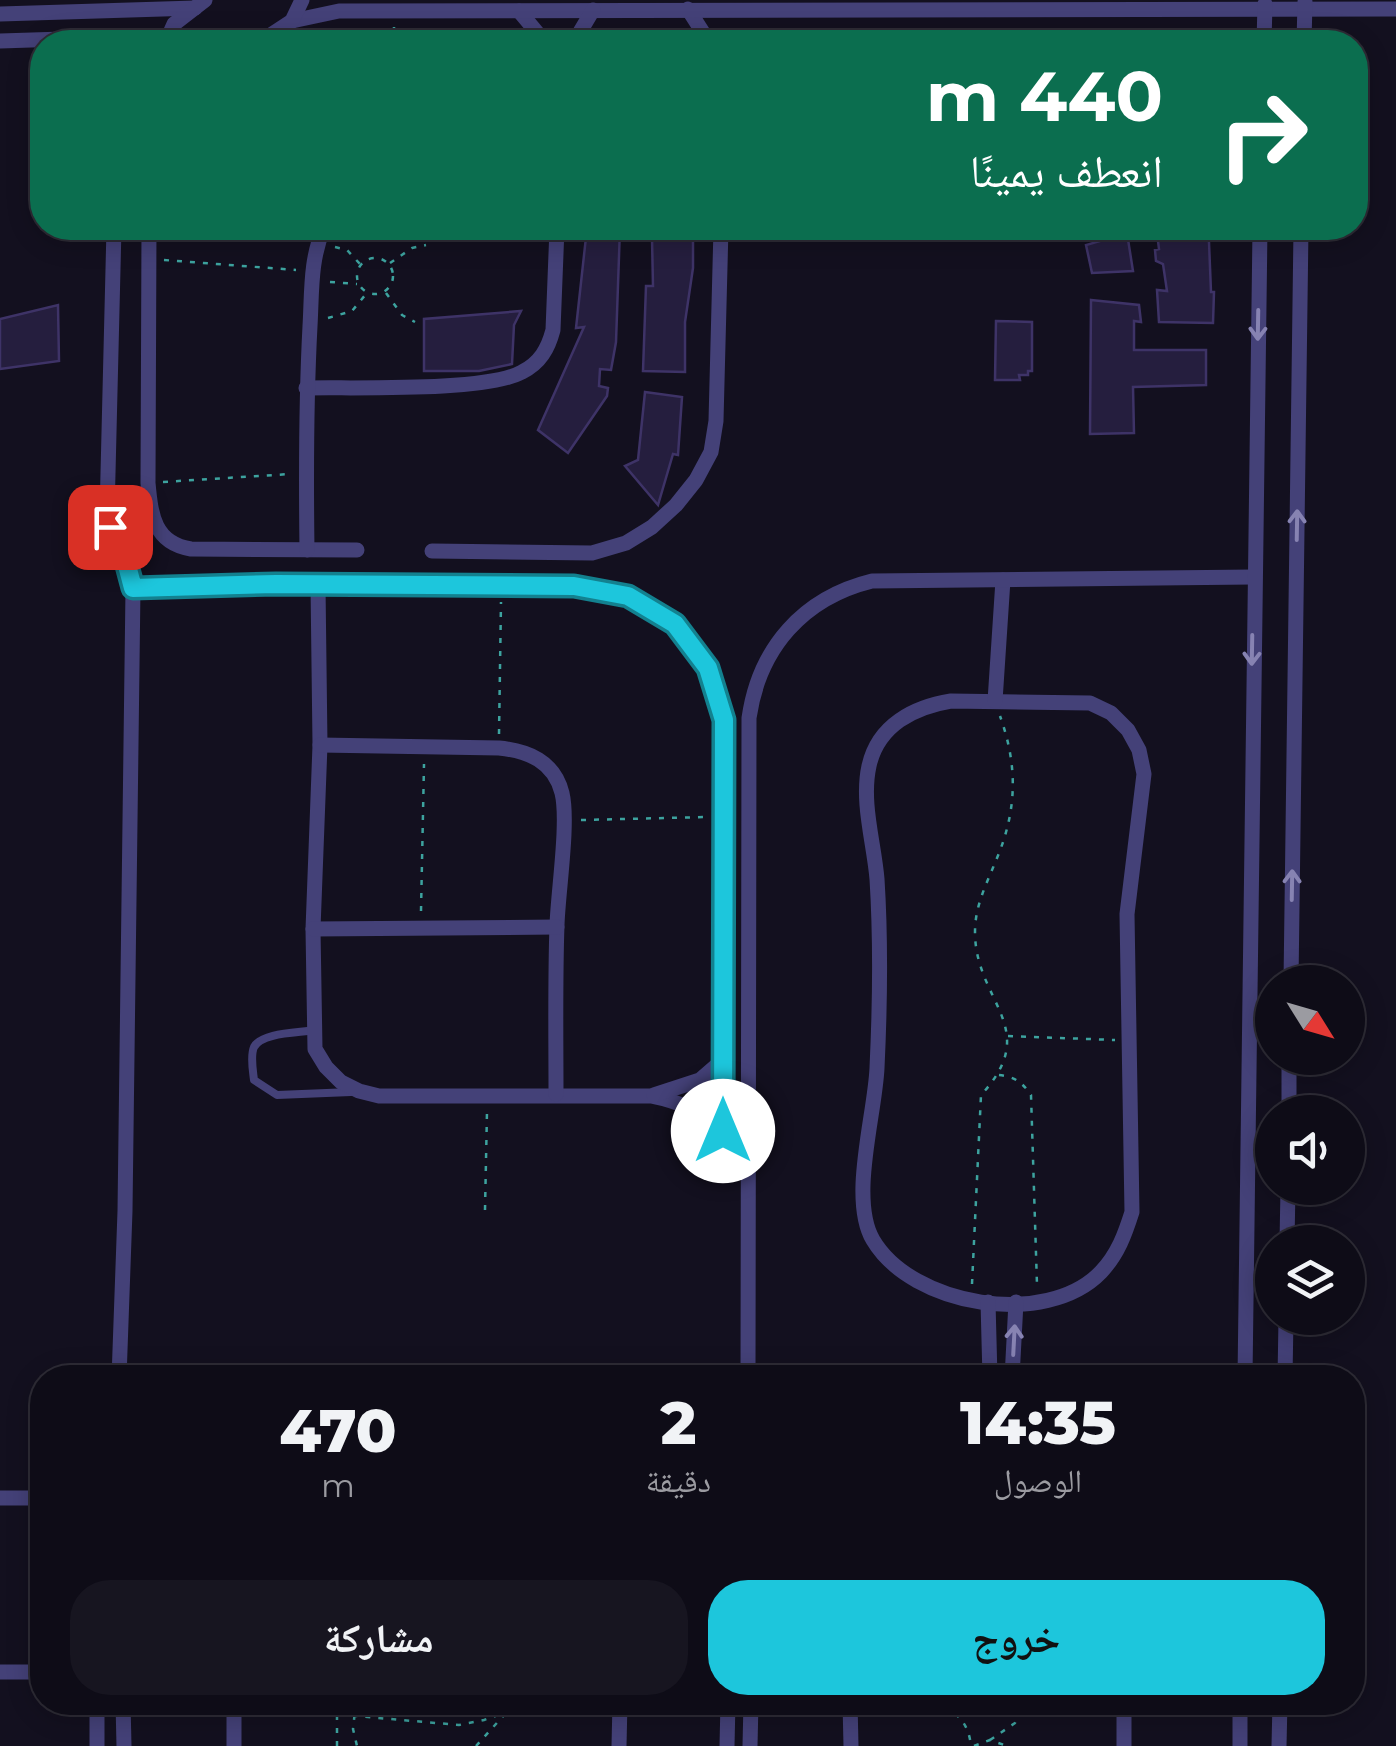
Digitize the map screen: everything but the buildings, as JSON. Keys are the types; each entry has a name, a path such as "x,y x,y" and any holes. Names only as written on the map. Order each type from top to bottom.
{"street":[{"path":"292,21 302,0"},
{"path":"0,14 200,4"},
{"path":"171,30 200,4"},
{"path":"278,30 292,21 339,11 991,5 1305,5 1396,9"},
{"path":"1264,30 1265,5"},
{"path":"1304,30 1305,5"},
{"path":"688,9 701,30"},
{"path":"581,30 593,10"},
{"path":"519,11 535,30"},
{"path":"0,41 30,41"},
{"path":"114,240 107,514 133,588 126,1211 120,1365"},
{"path":"148,240 148,483 154,524 166,539 182,547 357,550"},
{"path":"307,550 306,388 312,276 318,240"},
{"path":"306,388 490,382 526,371 540,360 554,330 557,240"},
{"path":"432,550 592,553 626,544 676,505 711,452 716,421 720,240"},
{"path":"1245,1365 1260,240"},
{"path":"1290,965 1302,240"},
{"path":"117,541 154,524"},
{"path":"748,1365 749,718 756,683 771,650 794,622 838,592 872,581 1253,578"},
{"path":"995,702 1003,580"},
{"path":"133,588 318,584 574,586 628,596 675,624 708,668 724,720 723,1131 690,1107 651,1096 379,1096 340,1082 326,1067 315,1049 313,929 320,745 318,584"},
{"path":"952,701 1090,702 1111,713 1128,730 1139,750 1144,774 1127,914 1126,1040 1132,1212 1121,1245 1100,1273 1071,1293 1037,1302 979,1301 928,1287 891,1262 872,1238 863,1209 880,999 880,931 868,780 869,766 880,740 899,719 924,705 952,701"},
{"path":"320,745 499,748 527,751 550,768 562,794 563,820 557,927 556,1094"},
{"path":"313,929 557,927"},
{"path":"651,1096 700,1080 724,1060"},
{"path":"979,1301 988,1365"},
{"path":"1013,1365 1016,1302"},
{"path":"1285,1365 1286,1335"},
{"path":"0,1498 30,1498"},
{"path":"0,1672 30,1672"},
{"path":"97,1715 97,1746"},
{"path":"123,1715 124,1746"},
{"path":"234,1715 234,1746"},
{"path":"619,1715 619,1746"},
{"path":"728,1715 728,1746"},
{"path":"750,1746 751,1715"},
{"path":"850,1715 850,1746"},
{"path":"1124,1715 1124,1746"},
{"path":"1240,1715 1240,1746"},
{"path":"1280,1715 1280,1746"}],"lane":[{"path":"315,1030 257,1043 252,1053 254,1080 277,1095 359,1091"}],"path":[{"path":"317,243 347,250 361,265"},
{"path":"388,264 399,255 426,245"},
{"path":"147,258 312,276 358,284 366,293"},
{"path":"310,324 352,311 366,293 385,292 393,282 388,264 378,258 361,265"},
{"path":"358,284 361,265"},
{"path":"385,292 392,305 416,322"},
{"path":"148,483 306,473"},
{"path":"499,748 502,585"},
{"path":"979,1301 981,1095 999,1075 1008,1036 1004,1018 980,968 975,932 980,895 1011,822 1015,780 1008,738 995,702"},
{"path":"420,928 424,747"},
{"path":"563,820 724,817"},
{"path":"1008,1036 1126,1040"},
{"path":"999,1075 1024,1084 1034,1108 1037,1302"},
{"path":"486,1210 488,1095"},
{"path":"337,1715 337,1746"},
{"path":"358,1746 353,1729 356,1716 459,1724 497,1715"},
{"path":"476,1746 504,1715"},
{"path":"958,1715 970,1732 972,1746 990,1740 1015,1723 1019,1715"},
{"path":"990,1740 1007,1746"}],"route":[{"path":"110,527 125,558 133,588 276,584 574,586 628,596 675,624 708,668 724,720 723,1131"}]}
